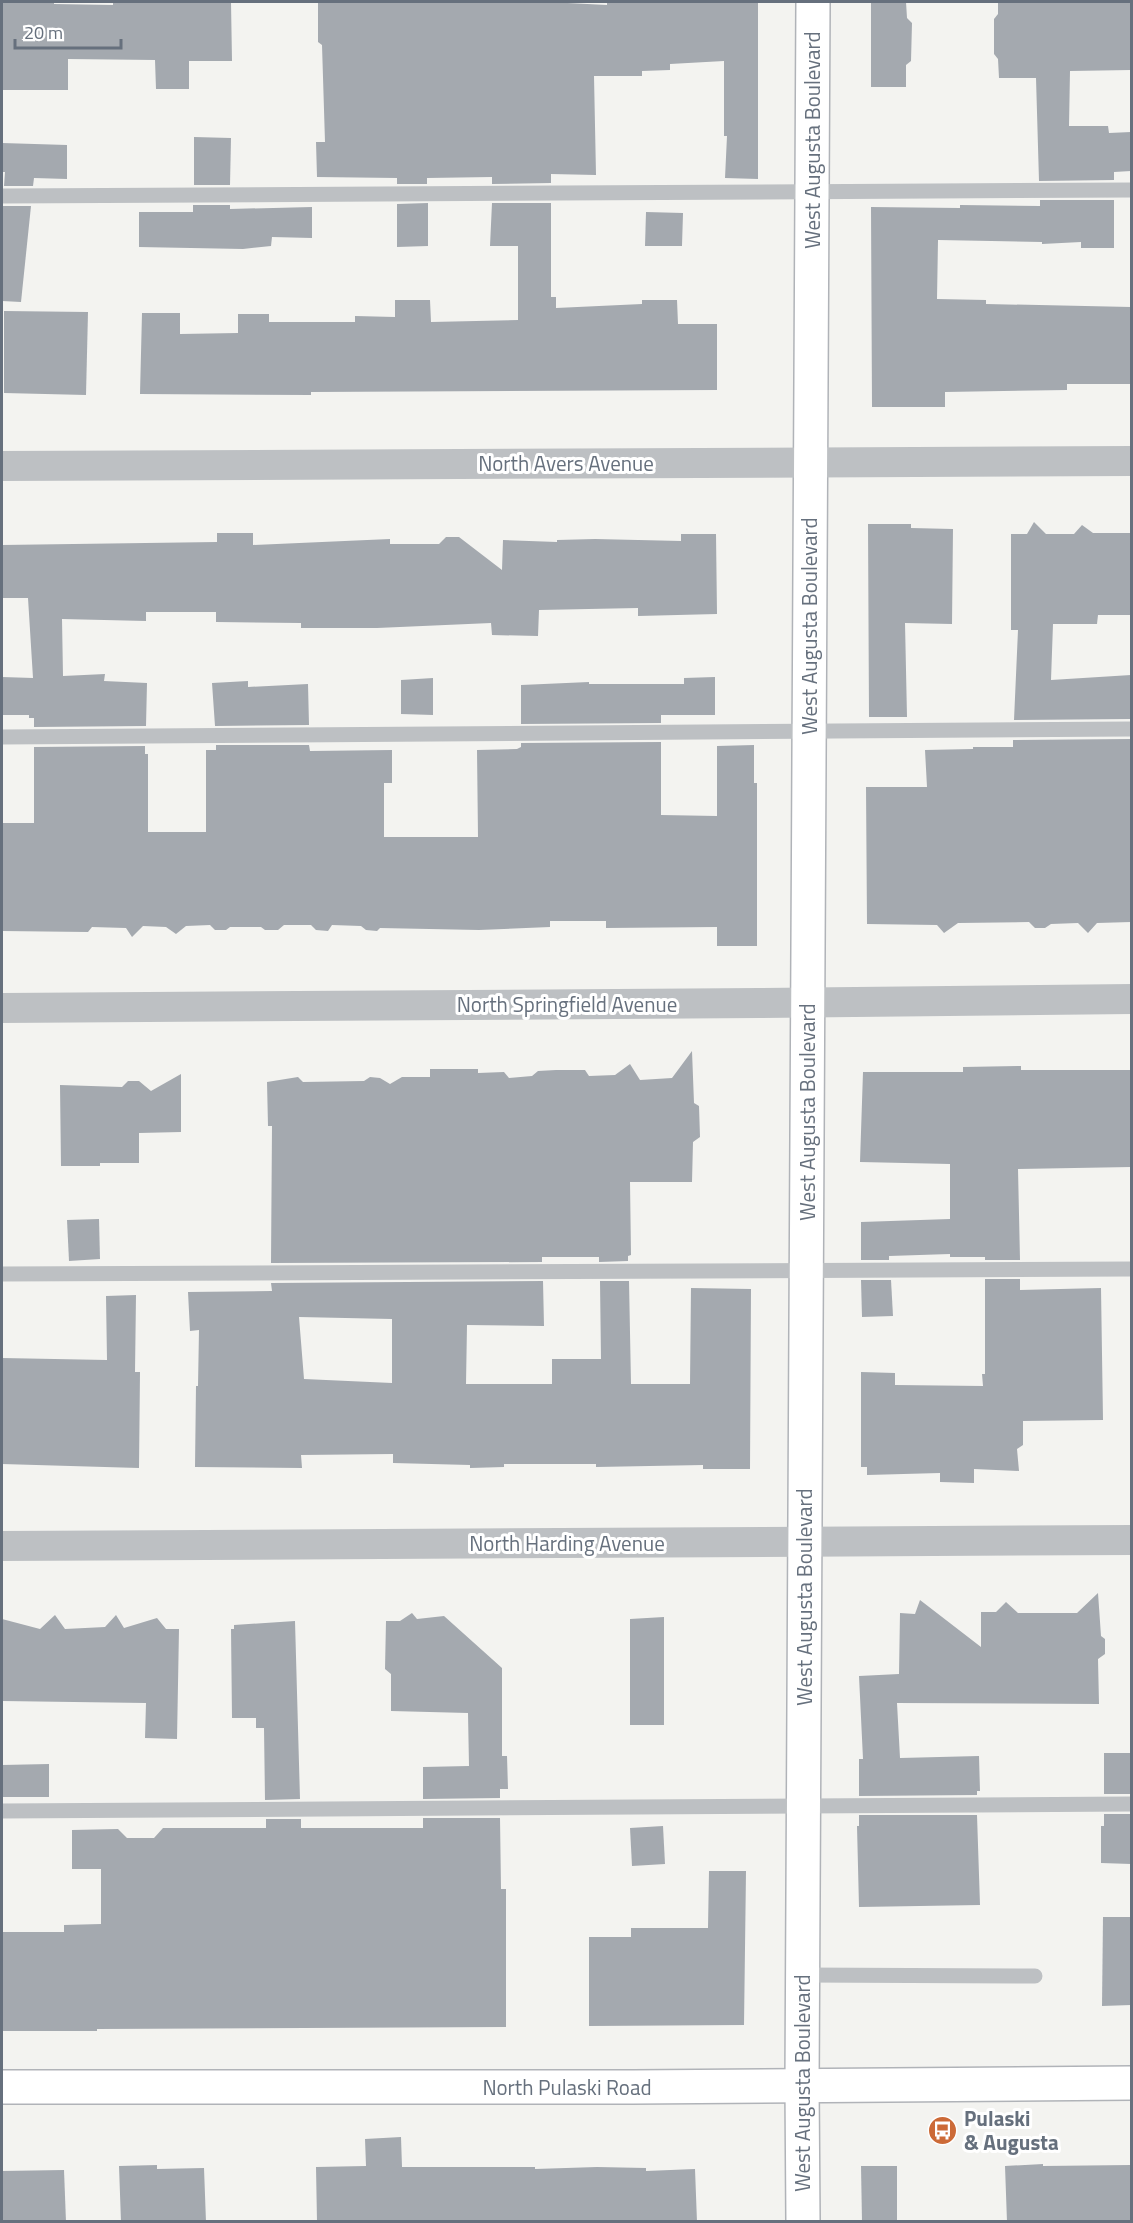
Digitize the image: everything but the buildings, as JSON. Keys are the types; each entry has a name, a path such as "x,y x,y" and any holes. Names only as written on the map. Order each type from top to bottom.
{"street":[{"name":"West Augusta Boulevard","path":"803,2222 802,1975 813,2"},
{"name":"North Avers Avenue","path":"2,466 1131,461"},
{"name":"North Springfield Avenue","path":"2,1008 1131,999"},
{"name":"North Harding Avenue","path":"2,1546 1131,1540"},
{"name":"North Pulaski Road","path":"2,2087 1131,2083"}],"lane":[{"path":"2,196 1131,190"},
{"path":"2,737 1131,729"},
{"path":"2,1274 1131,1269"},
{"path":"2,1811 1131,1804"},
{"path":"802,1975 1035,1976"}],"place":[{"name":"Pulaski & Augusta","path":"943,2130"}]}
